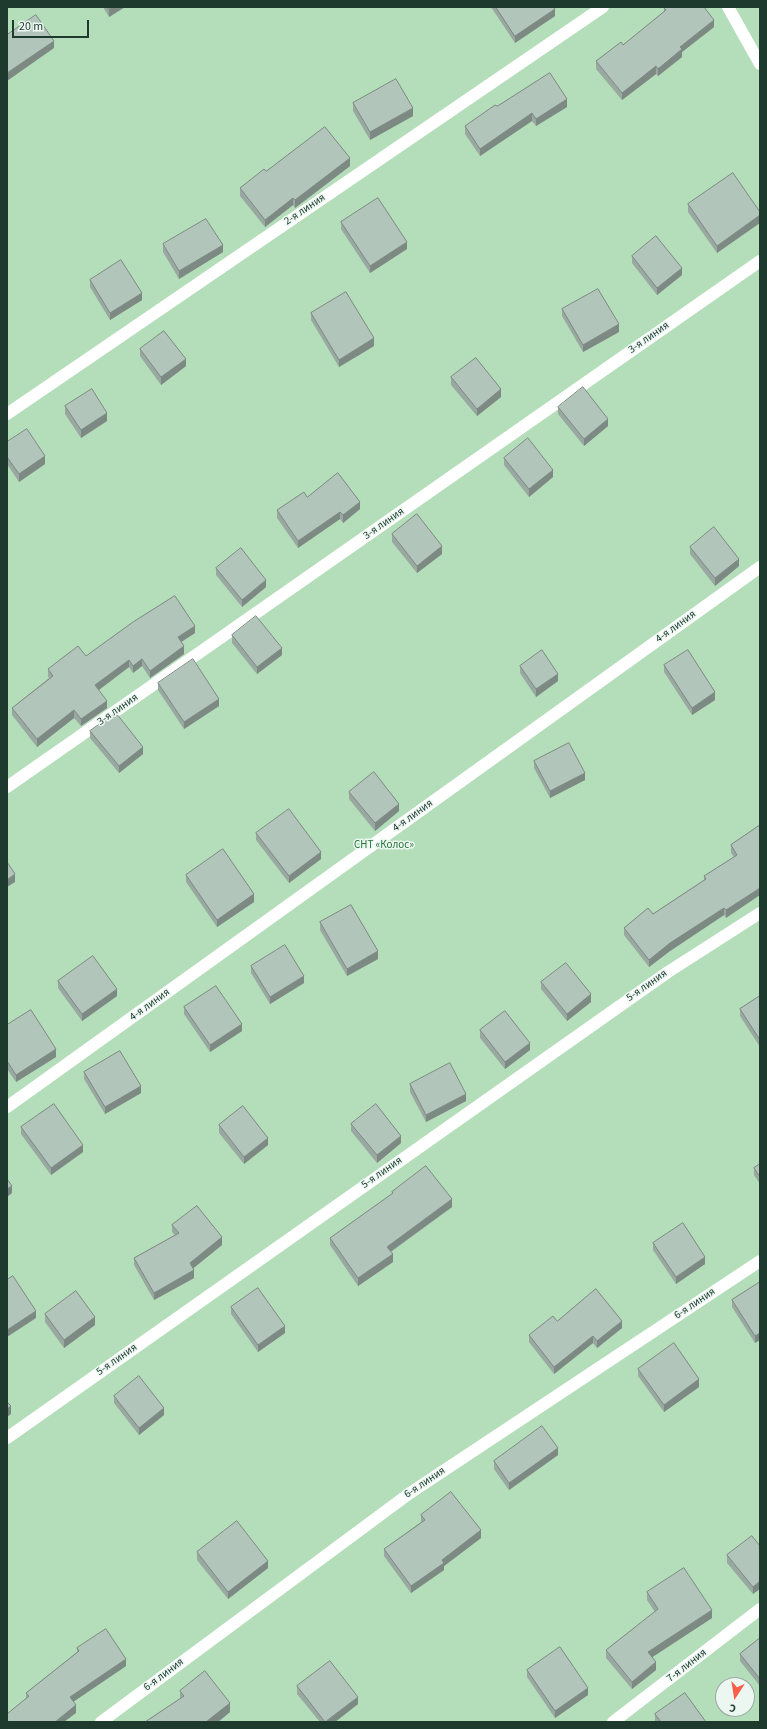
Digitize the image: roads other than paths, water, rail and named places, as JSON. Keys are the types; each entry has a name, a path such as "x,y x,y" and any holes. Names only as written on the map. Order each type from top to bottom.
{"street":[{"name":"2-я линия","path":"7,414 590,10 603,7"},
{"path":"728,7 760,64"},
{"name":"3-я линия","path":"7,787 760,261"},
{"name":"4-я линия","path":"7,1107 760,567"},
{"name":"5-я линия","path":"7,1438 661,976 760,913"},
{"name":"6-я линия","path":"101,1722 410,1493 760,1260"},
{"name":"7-я линия","path":"613,1722 760,1609"}],"park label":[{"name":"СНТ «Колос»","path":"384,846"}]}
